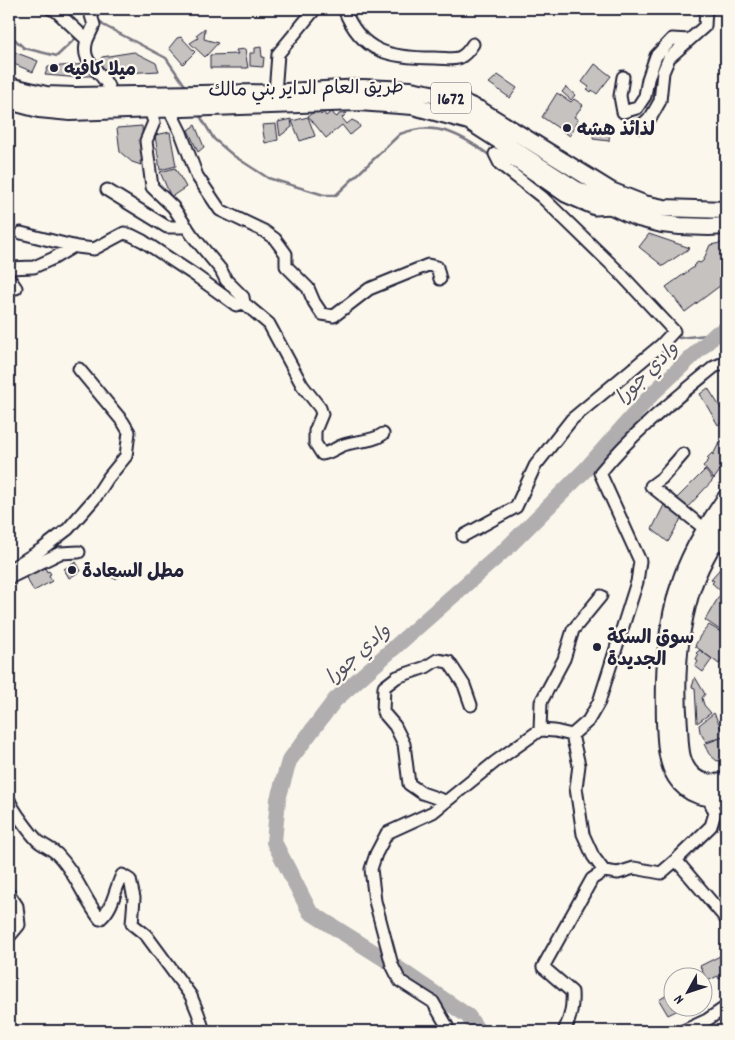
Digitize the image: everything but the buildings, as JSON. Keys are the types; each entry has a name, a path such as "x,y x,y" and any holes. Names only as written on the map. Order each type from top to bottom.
{"highway":[{"name":"طريق العام الداير بني مالك","path":"9,86 46,95 111,96 275,93 387,88 411,90 452,98 480,110 611,191 644,204 664,208 726,210"},
{"name":"طريق العام الداير بني مالك","path":"9,101 39,109 70,112 359,102 413,106 469,120 575,189 635,217 662,224 709,227 726,226"},
{"path":"715,540 726,498"},
{"path":"726,523 705,559 690,593 682,627 677,671 680,752 685,765 690,773 708,791 726,797"},
{"path":"708,791 726,782"}],"street":[{"path":"51,9 55,10 87,40"},
{"path":"89,9 94,25 84,50 87,59 108,85 111,96"},
{"path":"275,93 278,54 315,9"},
{"path":"344,9 350,25 366,42 385,53 402,58 455,60 467,54 473,44"},
{"path":"639,127 652,117 660,101 663,72 669,58 706,26 706,9"},
{"path":"623,77 620,96 623,112 637,108 645,96 648,78 656,56 672,39 689,40"},
{"path":"169,109 197,176 220,210 264,231 275,239 286,254 286,266 308,288 322,314 334,316 369,289 428,265 436,268 440,279"},
{"path":"150,110 154,122 146,141 152,187 173,208 221,270 226,280 243,297 244,303"},
{"path":"463,536 516,507 535,466 572,418 661,345 674,330 619,272 542,197 500,164 495,154 513,160 565,196 595,209 614,208"},
{"path":"107,190 167,227 186,227"},
{"path":"20,232 74,246 94,249 124,233 142,240 236,305 244,303 255,310 269,324 302,385 320,408 322,414 315,431 315,443 322,454 330,453 341,446 377,438 383,434"},
{"path":"9,268 34,267 74,246"},
{"path":"9,278 16,288"},
{"path":"572,735 588,721 599,702 637,582 640,561 600,473 618,451 653,418 714,367 726,362"},
{"path":"9,570 42,549 68,529 95,498 126,456 129,432 80,369"},
{"path":"683,454 651,486 715,540"},
{"path":"9,578 60,553 78,552"},
{"path":"540,730 541,702 564,658 573,630 600,596"},
{"path":"446,801 422,792 409,784 404,744 396,726 382,712 384,687 397,677 426,667 437,660 448,662 464,684 471,705"},
{"path":"444,1031 447,1026 433,1002 400,981 392,964 374,901 371,869 376,854 387,833 433,812 495,762 540,730 555,730 572,735"},
{"path":"572,735 579,765 576,788 583,834 593,856 604,871 618,874 634,868 661,873 711,826 715,813 708,791"},
{"path":"9,800 13,809 38,841 57,854 83,890 91,908 100,919 107,913 115,897 117,885 122,875 130,880 134,898 132,924 146,935 191,996 204,1031"},
{"path":"676,860 726,919"},
{"path":"564,1031 573,1006 572,992 543,967 592,879 604,871"},
{"path":"9,894 17,906 19,925 9,937"},
{"path":"683,1031 707,1020 726,1007"}],"waterway":[{"path":"97,18 103,25 166,58 186,87"},
{"path":"9,34 24,48 57,56 78,36"},
{"path":"200,116 214,139 234,156 268,178 324,195 336,195 400,134 413,130 426,128 449,132 470,142 492,157"},
{"name":"وادي جورا","path":"478,1031 468,1016 383,958 310,912 274,842 278,799 289,761 335,700 507,548 585,470 652,394 716,334 726,329"},
{"path":"675,333 679,338 716,334"}],"place":[{"name":"ميلا كافيه","path":"54,68"},
{"name":"لذائذ هشه","path":"567,128"},
{"name":"مطل السعادة","path":"72,570"},
{"name":"سوق السكة الجديدة","path":"597,647"}]}
